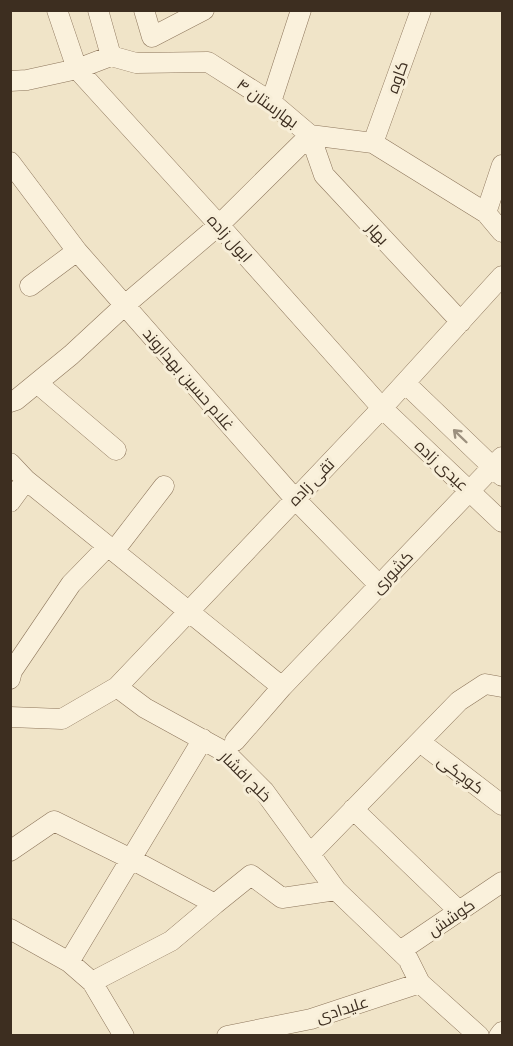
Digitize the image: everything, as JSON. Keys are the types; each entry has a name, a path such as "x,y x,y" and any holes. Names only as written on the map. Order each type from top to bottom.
{"street":[{"path":"57,10 77,69"},
{"path":"10,81 27,80 77,69 111,56 98,10"},
{"path":"144,10 152,37 204,10"},
{"path":"271,102 301,10"},
{"name":"کاوه","path":"374,143 421,10"},
{"name":"بهارستان ۴","path":"111,56 136,63 208,62 271,102 309,135 374,143 486,213 502,232"},
{"name":"ابول زاده","path":"77,69 382,408"},
{"path":"10,402 37,383 219,225 309,135"},
{"name":"بهار","path":"309,135 324,175 461,322"},
{"name":"غلام حسین بهداروند","path":"10,162 77,251 295,499 380,586"},
{"path":"486,213 502,165"},
{"path":"30,286 77,251"},
{"name":"تقی زاده","path":"117,687 382,408 502,276"},
{"path":"37,383 116,450"},
{"name":"عیدی زاده","path":"405,383 499,467"},
{"name":"عیدی زاده","path":"382,408 502,522"},
{"path":"10,463 26,480 282,687"},
{"name":"کشوری","path":"235,741 282,687 470,491 499,467"},
{"path":"10,502 26,480"},
{"path":"10,679 12,671 71,584 111,549 164,486"},
{"path":"310,854 459,701 494,686"},
{"path":"10,717 62,718 117,687"},
{"name":"خلج افشار","path":"117,687 145,708 225,752 264,791 336,890 408,959 420,983"},
{"path":"69,962 203,739"},
{"name":"کوچکی","path":"420,742 502,805"},
{"path":"353,809 459,911"},
{"path":"10,851 54,821 215,904"},
{"path":"92,982 171,941 251,875 282,898 336,890"},
{"name":"کوشش","path":"400,951 502,882"},
{"path":"10,929 69,962 92,982 124,1035"},
{"path":"420,983 479,1035"},
{"name":"علیدادی","path":"227,1035 311,1019 420,983"},
{"path":"499,1035 502,1032"}]}
